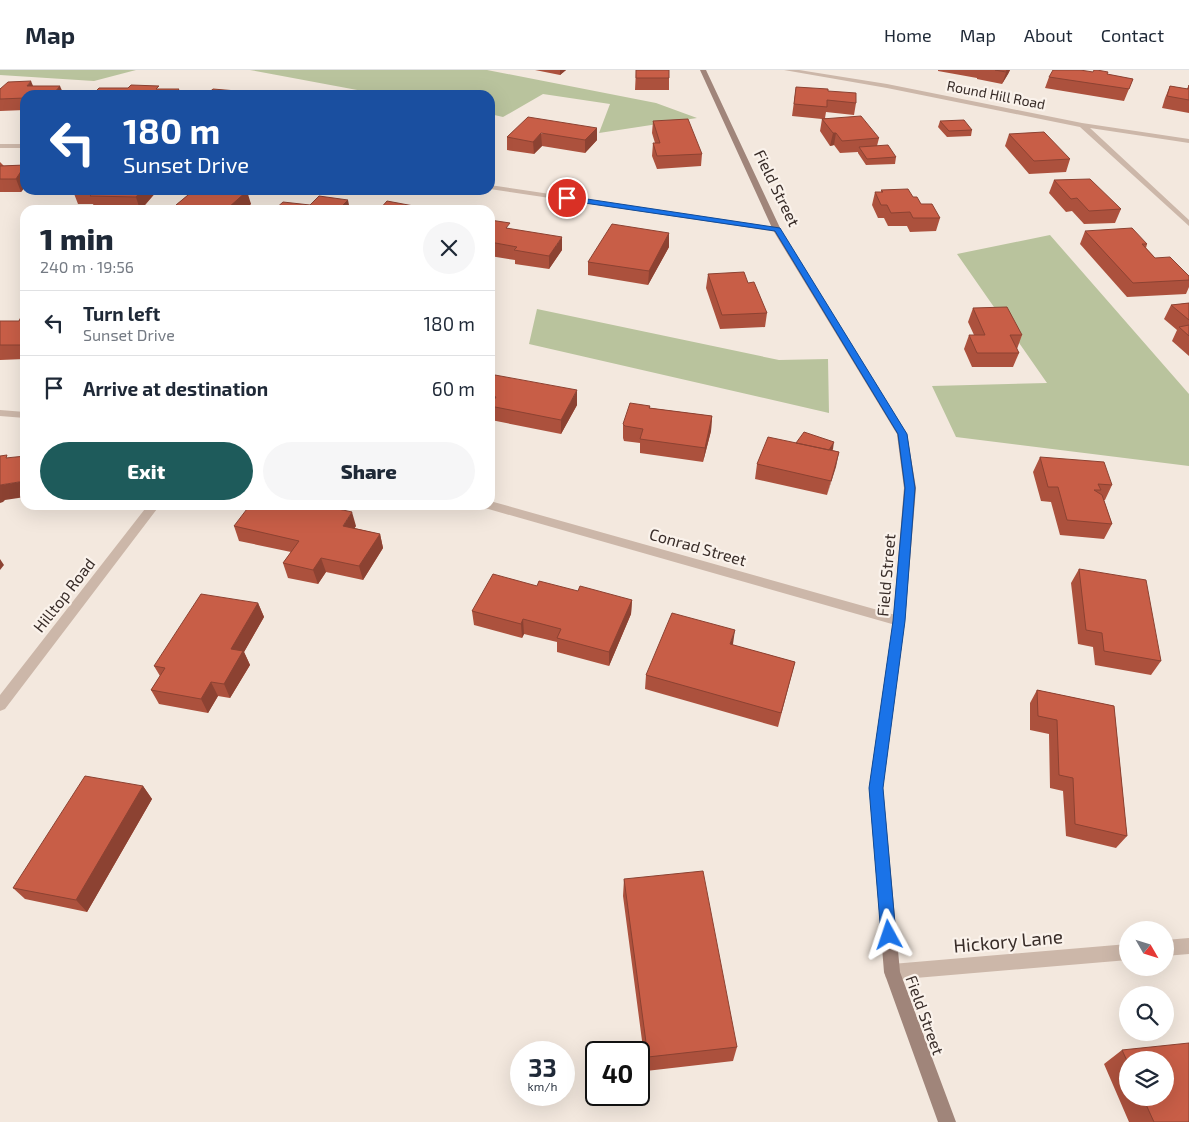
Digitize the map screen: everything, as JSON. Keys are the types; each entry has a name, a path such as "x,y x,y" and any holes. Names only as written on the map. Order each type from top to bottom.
{"street":[{"name":"Field Street","path":"703,70 777,230 902,434 910,488 899,621 876,788 892,972 947,1122"},
{"name":"Round Hill Road","path":"787,70 887,86 1082,125 1189,141"},
{"path":"1082,125 1189,224"},
{"path":"0,146 20,146"},
{"path":"495,188 777,230"},
{"path":"0,413 20,415"},
{"name":"Conrad Street","path":"495,507 899,621"},
{"name":"Hilltop Road","path":"0,705 150,510"},
{"path":"1174,947 1189,946"},
{"name":"Hickory Lane","path":"892,972 1119,953"}],"green space":[{"path":"0,70 136,70 94,81 0,75"},
{"path":"250,70 487,70 656,103 697,118 599,133 610,104 543,94 503,117 495,115 495,90 357,90"},
{"path":"1050,235 1189,394 1189,466 956,437 932,386 1047,383 957,254"},
{"path":"537,309 779,360 828,359 829,413 529,344"}],"building":[{"path":"636,70 669,70 669,78 636,78"},
{"path":"1053,70 1093,72 1097,70 1133,79 1129,89 1049,77"},
{"path":"31,81 27,86 60,86 56,90 20,90 20,98 0,99 0,89 8,82"},
{"path":"131,85 159,86 156,89 179,89 97,90 99,88 128,88"},
{"path":"1189,85 1189,100 1167,96 1170,86 1188,89"},
{"path":"796,87 856,93 856,103 827,100 827,107 794,104"},
{"path":"861,116 879,138 842,141 822,119"},
{"path":"528,117 597,128 585,140 541,133 533,142 507,137"},
{"path":"688,119 702,154 657,156 653,143 660,143 653,121"},
{"path":"964,120 972,130 949,131 940,121"},
{"path":"1044,132 1070,159 1034,161 1009,134"},
{"path":"888,145 896,157 867,159 859,147"},
{"path":"20,165 20,173 16,179 0,179 0,166"},
{"path":"1090,179 1121,209 1089,211 1077,198 1071,199 1054,180"},
{"path":"908,189 913,197 917,197 921,204 932,204 940,218 913,218 910,212 891,213 887,205 881,205 875,192"},
{"path":"91,195 138,195 136,197"},
{"path":"188,195 243,195 231,205 176,205"},
{"path":"319,196 348,200 343,205 310,205"},
{"path":"387,201 408,205 383,205"},
{"path":"283,202 310,205 280,205"},
{"path":"495,221 510,223 506,228 562,237 549,256 514,250 517,247 495,243"},
{"path":"612,224 669,233 649,271 588,262"},
{"path":"1132,228 1147,244 1142,244 1155,258 1170,257 1189,276 1189,280 1133,283 1085,231"},
{"path":"744,272 748,283 754,282 767,313 722,315 708,274"},
{"path":"1189,303 1189,320 1171,305"},
{"path":"1007,307 1022,335 1010,335 1019,353 977,353 969,335 985,335 973,308"},
{"path":"20,319 20,345 0,345 0,321 19,321"},
{"path":"1189,325 1189,336 1179,327"},
{"path":"495,375 577,390 561,420 495,407"},
{"path":"630,403 650,406 649,408 712,416 705,448 640,439 643,429 623,424"},
{"path":"804,432 834,442 829,450 796,443"},
{"path":"768,437 839,452 831,481 757,464"},
{"path":"7,455 6,458 20,457 20,482 0,485 0,456"},
{"path":"1040,457 1104,462 1112,485 1098,484 1101,490 1094,490 1102,495 1112,524 1067,520 1058,487 1048,487"},
{"path":"246,510 343,510 352,512 343,526 380,534 359,566 321,558 313,570 283,563 299,541 234,526"},
{"path":"1079,569 1146,580 1161,661 1104,651 1102,633 1086,630"},
{"path":"493,574 537,586 539,581 578,591 580,586 632,600 609,652 557,638 561,629 523,619 521,624 472,611"},
{"path":"201,594 258,603 231,649 243,651 224,684 211,682 201,699 151,690 165,668 154,666"},
{"path":"672,613 735,630 730,644 795,662 781,713 646,675"},
{"path":"1037,690 1114,706 1127,836 1075,824 1073,778 1059,775 1057,720 1038,716"},
{"path":"85,776 143,786 76,900 13,888"},
{"path":"703,871 737,1047 650,1057 650,1041 646,1041 624,879"},
{"path":"1189,1043 1189,1122 1154,1122 1147,1106 1174,1106 1174,1051 1122,1050"}],"route":[{"path":"567,198 777,230 902,434 910,488 899,621 876,788 889,935"}]}
